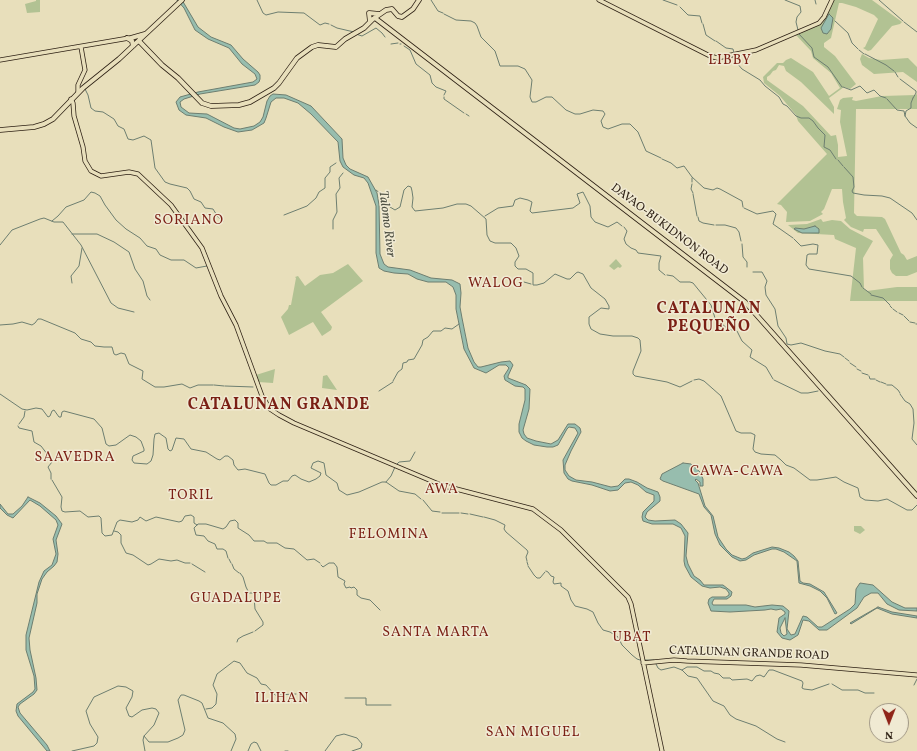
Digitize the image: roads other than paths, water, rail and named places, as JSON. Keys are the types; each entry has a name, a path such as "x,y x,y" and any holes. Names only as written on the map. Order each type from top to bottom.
{"highway":[{"path":"141,39 145,47 204,104 211,106 239,105 250,102 277,85 297,58 310,48 318,45 336,46 364,28 386,10 390,9 399,16 403,17 413,9 419,0"},
{"path":"0,130 31,127 44,124 58,115 78,92 116,62 180,2"},
{"path":"370,22 369,13 381,13"},
{"path":"370,22 379,21 378,17 381,13"},
{"name":"DAVAO-BUKIDNON ROAD","path":"375,18 745,302 917,496"},
{"path":"133,46 132,41 129,38 147,33"},
{"path":"133,46 139,45 145,47"}],"main road":[{"path":"599,0 715,58 752,51 821,21 832,0"},
{"path":"0,60 129,38 141,39"},
{"path":"78,92 78,85 85,70 81,47"},
{"path":"71,100 73,103 74,116 86,161 91,171 101,176 129,172 138,174 170,204 202,248 236,325 262,396 268,408 294,423 441,485 527,507 536,511 561,530 628,598 631,604 662,751"},
{"name":"CATALUNAN GRANDE ROAD","path":"643,664 674,660 687,662 808,666 917,675"}],"waterway":[{"path":"257,0 263,13 266,15 278,12 304,13 320,25 325,23 329,24"},
{"path":"431,0 438,11 443,13"},
{"path":"663,0 677,5"},
{"path":"785,0 800,6 801,12 797,17 796,22 799,34 812,48 814,57 828,67 842,87"},
{"path":"815,0 816,4"},
{"path":"879,0 903,21"},
{"path":"680,7 688,15 700,16 702,23"},
{"path":"444,14 456,20 471,21 475,23 481,37 495,51 500,66 518,66 525,69 532,80 530,97 532,102 536,102 546,97 552,97 566,110 575,114 593,110 603,111 605,114 601,121 603,127 608,129 622,124 630,124 638,132 646,151 661,158"},
{"path":"835,21 848,33 852,43 858,49"},
{"path":"904,22 917,32"},
{"path":"703,24 706,35 715,41"},
{"path":"331,25 354,32"},
{"path":"356,34 362,36 376,28 385,37"},
{"path":"716,41 726,48 733,49 734,53"},
{"path":"391,44 398,43"},
{"path":"404,46 410,50 416,64 430,75 432,83 436,87 446,91 444,95"},
{"path":"859,50 864,54"},
{"path":"865,54 894,71"},
{"path":"735,56 736,62 742,69 760,80 779,97 783,104 787,106 796,116 801,118 809,118 813,121 825,135 824,147 830,150 836,159"},
{"path":"895,72 898,77"},
{"path":"900,79 916,91 913,98"},
{"path":"843,87 851,90 860,86 867,93 874,90 880,96 886,98"},
{"path":"85,89 91,108 95,111 103,112 114,119 118,126 124,129 128,139 133,140 144,136 151,140 155,168 165,182 187,188 194,199 201,202 205,208 213,209 218,217"},
{"path":"444,97 444,99 464,113"},
{"path":"905,116 906,111 911,108 913,98"},
{"path":"887,99 897,110 904,111 905,116 910,123 917,128"},
{"path":"662,159 671,163 677,168 684,166 692,177 704,188 713,190 717,188 720,189 742,201 743,207"},
{"path":"838,160 843,166"},
{"path":"284,215 307,206 316,198 319,192 325,188 325,178 330,172 330,167 336,163"},
{"path":"844,167 853,177 853,193 890,198 912,213 917,220"},
{"path":"333,229 333,220 337,212 336,194 340,188 339,178 343,173"},
{"path":"692,184 691,189 693,193"},
{"name":"Talomo River","path":"376,190 381,194 390,207 395,210 400,207 404,190 408,186 411,187 413,198 412,207 415,211 443,208 457,204 466,204 471,206 486,219 487,235 490,241 495,243 511,243 516,248 519,256 515,262 515,266 518,269 526,269 533,273 533,285 544,283 555,274 567,279 570,279 578,272 583,274 591,288 605,299 609,306 609,309 601,308 589,317 591,329 600,334 632,336 640,340 641,351 633,371 635,376 667,382 680,387 692,381"},
{"path":"52,221 66,207 84,200 91,192 95,193 100,196 116,220 140,238 147,246 156,249 160,255 171,260 184,260 196,268 207,266"},
{"path":"485,216 498,208 513,206 515,200 520,198 532,202 530,211 532,213 573,208 580,203 577,194 583,192 590,206 591,217 595,222 608,227 617,222 622,226"},
{"path":"693,194 697,216"},
{"path":"744,208 757,214 773,211 776,214 773,224 793,238"},
{"path":"698,217 699,221 714,225"},
{"path":"0,245 12,230 40,219 44,218 54,222 63,222 81,245 111,303 118,308 134,312"},
{"path":"219,218 223,221"},
{"path":"716,225 725,225 736,228 739,232 741,241"},
{"path":"624,227 627,231 624,239 626,244 638,253 661,256 659,270 665,275"},
{"path":"72,234 97,234 114,242 129,252 135,269 143,281 147,296 150,300"},
{"path":"794,239 801,246 813,244 818,245 817,254 807,255 806,265 809,269 851,276 860,283 862,287"},
{"path":"742,244 743,257 747,262 747,267"},
{"path":"72,283 71,276 79,266 82,248"},
{"path":"753,272 762,272 767,281 765,287 766,295 775,309 778,326 786,338 787,344 791,345 801,343 840,354 844,357"},
{"path":"667,275 673,276 680,282 693,283 711,305 715,318"},
{"path":"524,282 531,284"},
{"path":"863,288 871,294"},
{"path":"871,295 883,298 890,305"},
{"path":"893,309 897,312"},
{"path":"899,313 903,315"},
{"path":"904,316 909,321"},
{"path":"0,325 22,322 32,325 38,319 41,319 75,333 81,339 91,342 95,346 112,347 114,354 125,354 129,364 143,371 142,379 155,387 182,384 190,388 198,385 213,385"},
{"path":"716,319 728,329 737,331 742,341 752,350 750,357 766,367 773,379"},
{"path":"910,322 915,323"},
{"path":"393,381 398,372 402,369 403,363 414,359 422,345 423,340 433,331 441,331 445,328 452,329 459,324"},
{"path":"845,358 849,361"},
{"path":"850,363 856,367"},
{"path":"857,369 861,371"},
{"path":"862,373 868,375"},
{"path":"869,376 870,379 875,379"},
{"path":"694,380 699,379 704,381 721,396 736,431 755,435 753,449 755,452 775,455 786,465 794,468 810,480 836,477 858,488 860,497 865,500 878,501 887,499 907,510 912,510 917,505"},
{"path":"774,380 801,393 818,391"},
{"path":"876,380 880,382"},
{"path":"379,391 393,382"},
{"path":"881,382 886,384"},
{"path":"214,385 224,386"},
{"path":"887,385 892,385 900,393"},
{"path":"225,386 253,387"},
{"path":"0,394 22,409 42,409 48,417 54,410 59,417 61,417 62,412 64,411 94,419 102,428 106,444 109,446 116,445 130,435 136,437 141,441 144,451 133,456 132,460 134,463 147,464 151,461 155,434 159,433 166,438 168,449 170,451 172,450 176,438 184,439 191,449 206,452 220,460 225,456 228,456 233,460 234,465 238,470 245,469 265,474 271,485 288,481 295,475 309,482 316,479 321,473 311,468 313,463 318,461 324,463 326,475 337,483 339,490 347,495 359,492 382,482 386,482 399,491 415,494 421,499"},
{"path":"900,394 913,409 914,423 912,439 917,445"},
{"path":"19,424 24,417 25,411"},
{"path":"18,426 19,428 32,431 34,442 41,446 51,459 52,462 48,467 51,473 51,479"},
{"path":"396,465 399,462 410,461 415,452"},
{"path":"386,482 391,476 395,467"},
{"path":"52,480 62,497 62,511 80,511 88,517 99,516 101,518 102,533 105,536 112,535 117,522 120,520 132,522 138,520 140,517 146,521 156,517 179,522 182,521 185,516 191,515 194,517 194,523 197,525"},
{"path":"423,500 432,511 440,512"},
{"path":"442,513 459,513"},
{"path":"461,513 468,514"},
{"path":"470,514 483,517"},
{"path":"484,517 505,525 504,529 506,532 527,550 527,561"},
{"path":"228,558 226,551 223,549 217,549 215,544 208,541 204,536 196,535 194,528 198,524 206,524 223,529 230,521 235,520 238,523 238,528 249,535 254,541 277,543 285,548 294,549 307,560 314,559 320,563"},
{"path":"114,531 121,535 121,543 126,553 133,555 148,565 159,559 171,561 177,560 190,563"},
{"path":"229,559 231,563"},
{"path":"321,565 323,567 329,563 334,563 337,567 338,577 345,581 344,584 346,588 354,587 357,590 357,595 361,598 370,600 380,610"},
{"path":"192,564 205,572"},
{"path":"232,564 234,569 239,573"},
{"path":"528,566 537,578 540,578 545,572"},
{"path":"546,571 554,577 554,584 561,583 561,586 568,591 575,606 593,612 603,630 618,637 622,645 632,655 640,660"},
{"path":"240,573 249,593 253,593 254,595"},
{"path":"254,596 255,609 263,622 263,625 255,631"},
{"path":"237,642 238,639 253,632"},
{"path":"644,660 654,660"},
{"path":"206,709 212,708 216,704 217,694 213,685 217,674 234,661 240,663 247,673 257,678 261,684 266,685 275,695"},
{"path":"656,664 661,670 674,667 682,670 688,676 697,678 713,701 724,706 730,715 736,719 756,726 777,739 785,742"},
{"path":"682,670 687,667 697,667 704,671 711,671 719,674 723,678 730,678 732,680 747,679 752,681 756,676 760,675 764,677 769,670 773,670 802,681 802,688 804,689 812,690 829,684"},
{"path":"914,685 917,679"},
{"path":"832,684 842,690 858,690 865,693 874,693"},
{"path":"72,751 94,746 97,743 98,737 90,724 86,711 94,697 118,686 126,687 133,691 132,697 126,708 129,716 132,717 142,710 152,708 156,709 159,713 154,725 144,736 149,742 168,742 183,735 185,730 178,700 181,695 184,695 202,703 208,718 223,723 235,734 236,739 231,751"},
{"path":"276,695 296,694"},
{"path":"345,698 366,698 366,705 391,705"},
{"path":"325,751 336,736 344,734 357,738 362,744 361,748 352,751"},
{"path":"144,736 143,740 145,751"},
{"path":"248,751 251,744 254,742 257,743 261,751"}],"district":[{"name":"LIBBY","path":"730,61"},
{"name":"SORIANO","path":"189,221"},
{"name":"WALOG","path":"496,284"},
{"name":"CATALUNAN PEQUEÑO","path":"709,319"},
{"name":"CATALUNAN GRANDE","path":"279,406"},
{"name":"SAAVEDRA","path":"75,458"},
{"name":"CAWA-CAWA","path":"737,472"},
{"name":"AWA","path":"442,490"},
{"name":"TORIL","path":"191,496"},
{"name":"FELOMINA","path":"389,535"},
{"name":"GUADALUPE","path":"236,599"},
{"name":"SANTA MARTA","path":"436,633"},
{"name":"UBAT","path":"632,638"},
{"name":"ILIHAN","path":"282,699"},
{"name":"SAN MIGUEL","path":"533,733"}]}
